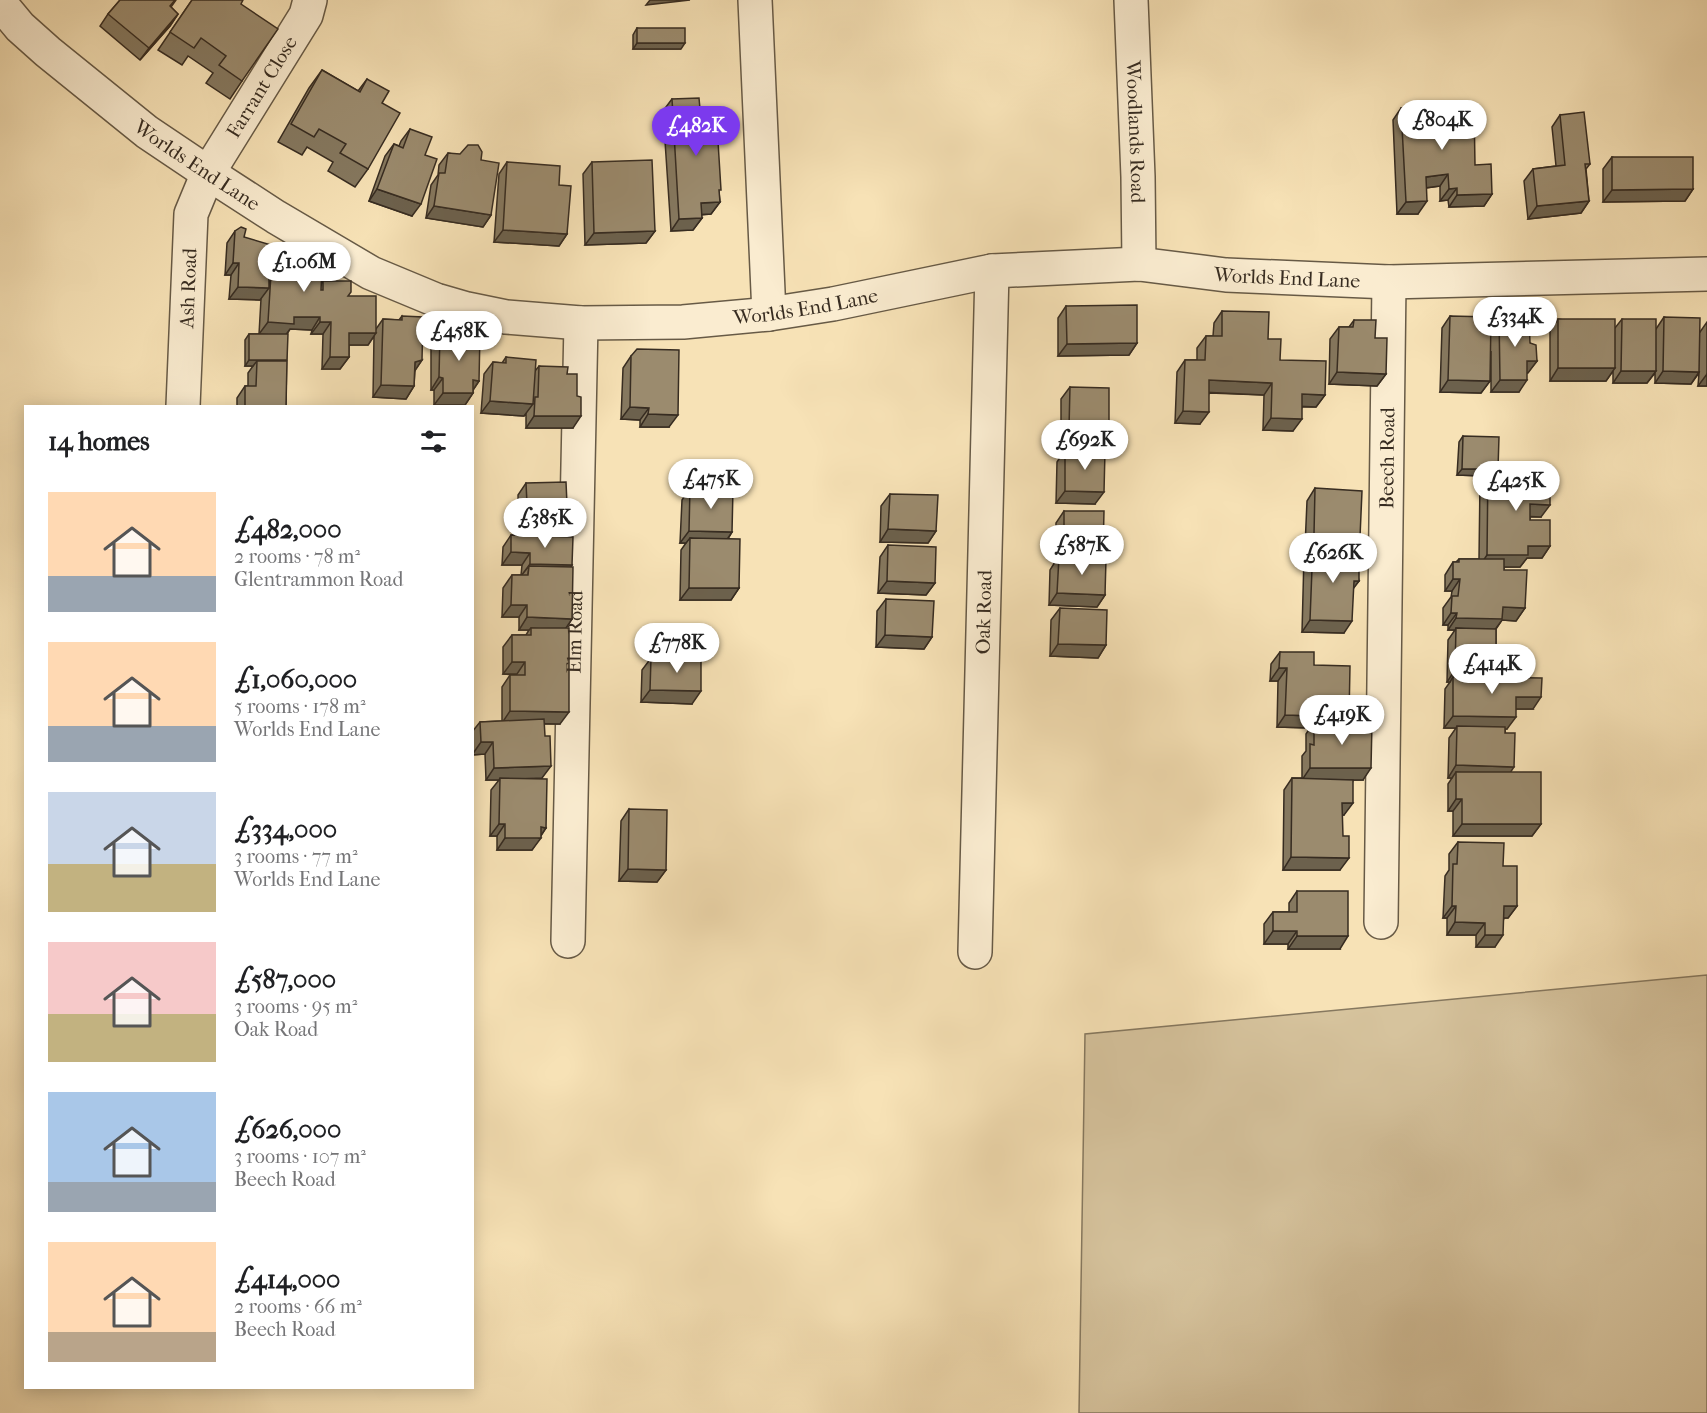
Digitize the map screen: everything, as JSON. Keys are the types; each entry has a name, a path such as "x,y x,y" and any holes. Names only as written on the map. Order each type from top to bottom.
{"street":[{"name":"Farrant Close","path":"208,173 306,15 310,0"},
{"path":"754,0 769,314"},
{"name":"Woodlands Road","path":"1131,0 1139,264"},
{"name":"Worlds End Lane","path":"0,3 20,27 147,132 276,217 371,273 436,300 506,317 581,323 683,322 769,314 833,304 992,271 1139,264 1226,275 1389,282 1707,274"},
{"name":"Ash Road","path":"183,405 191,214 208,173"},
{"name":"Oak Road","path":"975,952 992,271"},
{"name":"Beech Road","path":"1381,922 1389,282"},
{"name":"Elm Road","path":"568,941 581,323"}],"shaded area":[{"path":"1707,975 1707,1413 1079,1413 1085,1034"}],"building":[{"path":"120,0 175,0 170,6 178,14 149,48 108,14"},
{"path":"192,0 243,0 241,4 278,29 242,81 219,65 226,56 201,38 194,48 170,32"},
{"path":"637,28 685,28 685,43 637,43"},
{"path":"322,70 360,92 367,79 389,91 382,103 400,113 368,169 340,153 346,144 319,129 314,137 291,124"},
{"path":"699,98 700,109 716,109 720,202 701,203 702,218 679,219 672,99"},
{"path":"1474,106 1475,165 1491,164 1492,194 1457,195 1457,188 1449,189 1448,174 1426,177 1427,201 1406,202 1401,108"},
{"path":"1584,112 1590,164 1585,164 1589,201 1537,206 1533,169 1565,165 1560,115"},
{"path":"410,129 432,137 425,155 437,159 421,204 377,189 394,144 403,148"},
{"path":"468,145 478,145 482,152 481,160 499,163 491,215 434,206 439,173 445,173 448,153 460,154"},
{"path":"1612,157 1693,157 1693,189 1612,190"},
{"path":"652,160 655,231 594,233 592,162"},
{"path":"507,162 560,166 559,185 571,186 567,234 503,230"},
{"path":"241,227 246,229 244,237 288,250 280,275 289,275 290,266 322,268 321,290 323,290 323,281 351,281 351,292 348,296 376,296 376,333 349,333 349,357 330,357 331,322 320,322 320,317 294,317 294,324 268,322 271,274 269,274 269,288 238,287 239,263 233,263 235,231"},
{"path":"1137,305 1137,343 1067,344 1066,306"},
{"path":"1222,311 1269,312 1268,339 1281,339 1280,360 1326,361 1325,395 1302,394 1302,419 1271,418 1272,383 1209,380 1209,412 1183,411 1185,360 1205,360 1206,336 1222,336"},
{"path":"402,316 423,317 422,360 415,362 414,386 381,385 383,319 402,320"},
{"path":"1450,316 1491,317 1490,381 1448,380"},
{"path":"1499,316 1529,316 1530,343 1536,345 1537,361 1527,361 1527,380 1500,380"},
{"path":"1664,317 1700,318 1699,372 1663,371"},
{"path":"1558,319 1615,319 1615,368 1558,368"},
{"path":"1622,319 1656,319 1656,371 1621,371"},
{"path":"1354,320 1376,320 1375,338 1387,338 1386,374 1337,372 1339,327 1353,327"},
{"path":"440,333 480,333 479,381 473,380 473,393 443,393 443,378 439,377"},
{"path":"249,334 288,334 287,360 249,360"},
{"path":"637,349 679,350 678,415 648,414 649,408 630,407 631,356"},
{"path":"506,357 536,360 533,404 490,401 493,362 506,363"},
{"path":"257,361 287,361 286,405 245,405 245,386 256,386"},
{"path":"539,366 568,367 567,374 577,374 577,396 581,397 581,416 534,416 535,397 538,397"},
{"path":"1070,387 1109,388 1109,429 1069,428"},
{"path":"1463,436 1499,437 1498,469 1462,469"},
{"path":"1065,450 1105,451 1104,492 1065,491"},
{"path":"1488,469 1531,471 1531,479 1550,480 1550,505 1530,504 1530,520 1550,520 1550,546 1528,546 1528,555 1487,555"},
{"path":"566,482 568,526 560,527 546,523 528,524 526,483"},
{"path":"690,488 733,489 732,532 689,531"},
{"path":"1315,488 1362,491 1360,537 1314,534"},
{"path":"890,494 938,495 936,531 888,529"},
{"path":"1064,511 1104,511 1103,553 1064,552"},
{"path":"511,535 573,537 572,565 530,564 530,553 511,552"},
{"path":"690,538 740,539 739,588 689,588"},
{"path":"1313,543 1335,545 1335,552 1356,553 1355,560 1359,562 1359,581 1354,581 1352,621 1310,620"},
{"path":"888,545 936,547 935,583 887,581"},
{"path":"1059,557 1106,559 1105,595 1057,593"},
{"path":"1459,559 1504,559 1504,570 1527,570 1525,608 1503,607 1502,619 1456,618 1457,613 1451,613 1452,596 1458,596 1460,579 1453,579 1453,562 1459,562"},
{"path":"529,566 573,567 572,619 527,617 527,605 511,605 512,575 528,575"},
{"path":"886,599 934,601 932,637 885,635"},
{"path":"1060,608 1107,610 1106,645 1058,644"},
{"path":"531,628 569,628 569,712 510,711 510,675 525,675 525,662 512,662 512,635 531,635"},
{"path":"1456,628 1496,629 1496,647 1510,647 1510,671 1455,670"},
{"path":"1280,652 1314,652 1314,665 1350,666 1349,717 1285,715 1287,668 1279,668"},
{"path":"678,654 701,655 701,691 650,690 651,658 678,659"},
{"path":"1453,677 1542,678 1541,697 1516,697 1516,717 1453,716"},
{"path":"544,719 545,736 550,736 551,766 494,768 493,742 481,742 480,722"},
{"path":"1314,722 1372,723 1371,768 1310,768 1310,744 1314,745"},
{"path":"1457,726 1505,727 1505,733 1515,733 1514,767 1456,765"},
{"path":"1456,772 1541,772 1541,824 1462,824 1462,799 1456,799"},
{"path":"500,778 547,779 546,828 541,827 541,838 505,838 505,824 499,824"},
{"path":"1292,778 1353,780 1353,803 1342,803 1343,836 1349,836 1349,858 1291,857"},
{"path":"629,809 667,810 666,870 628,869"},
{"path":"1458,842 1504,843 1503,866 1517,866 1517,906 1504,906 1503,935 1485,935 1485,923 1455,922 1456,906 1452,906 1453,864 1457,864"},
{"path":"1297,891 1348,891 1348,936 1297,936 1297,931 1273,931 1273,912 1297,912"}]}
